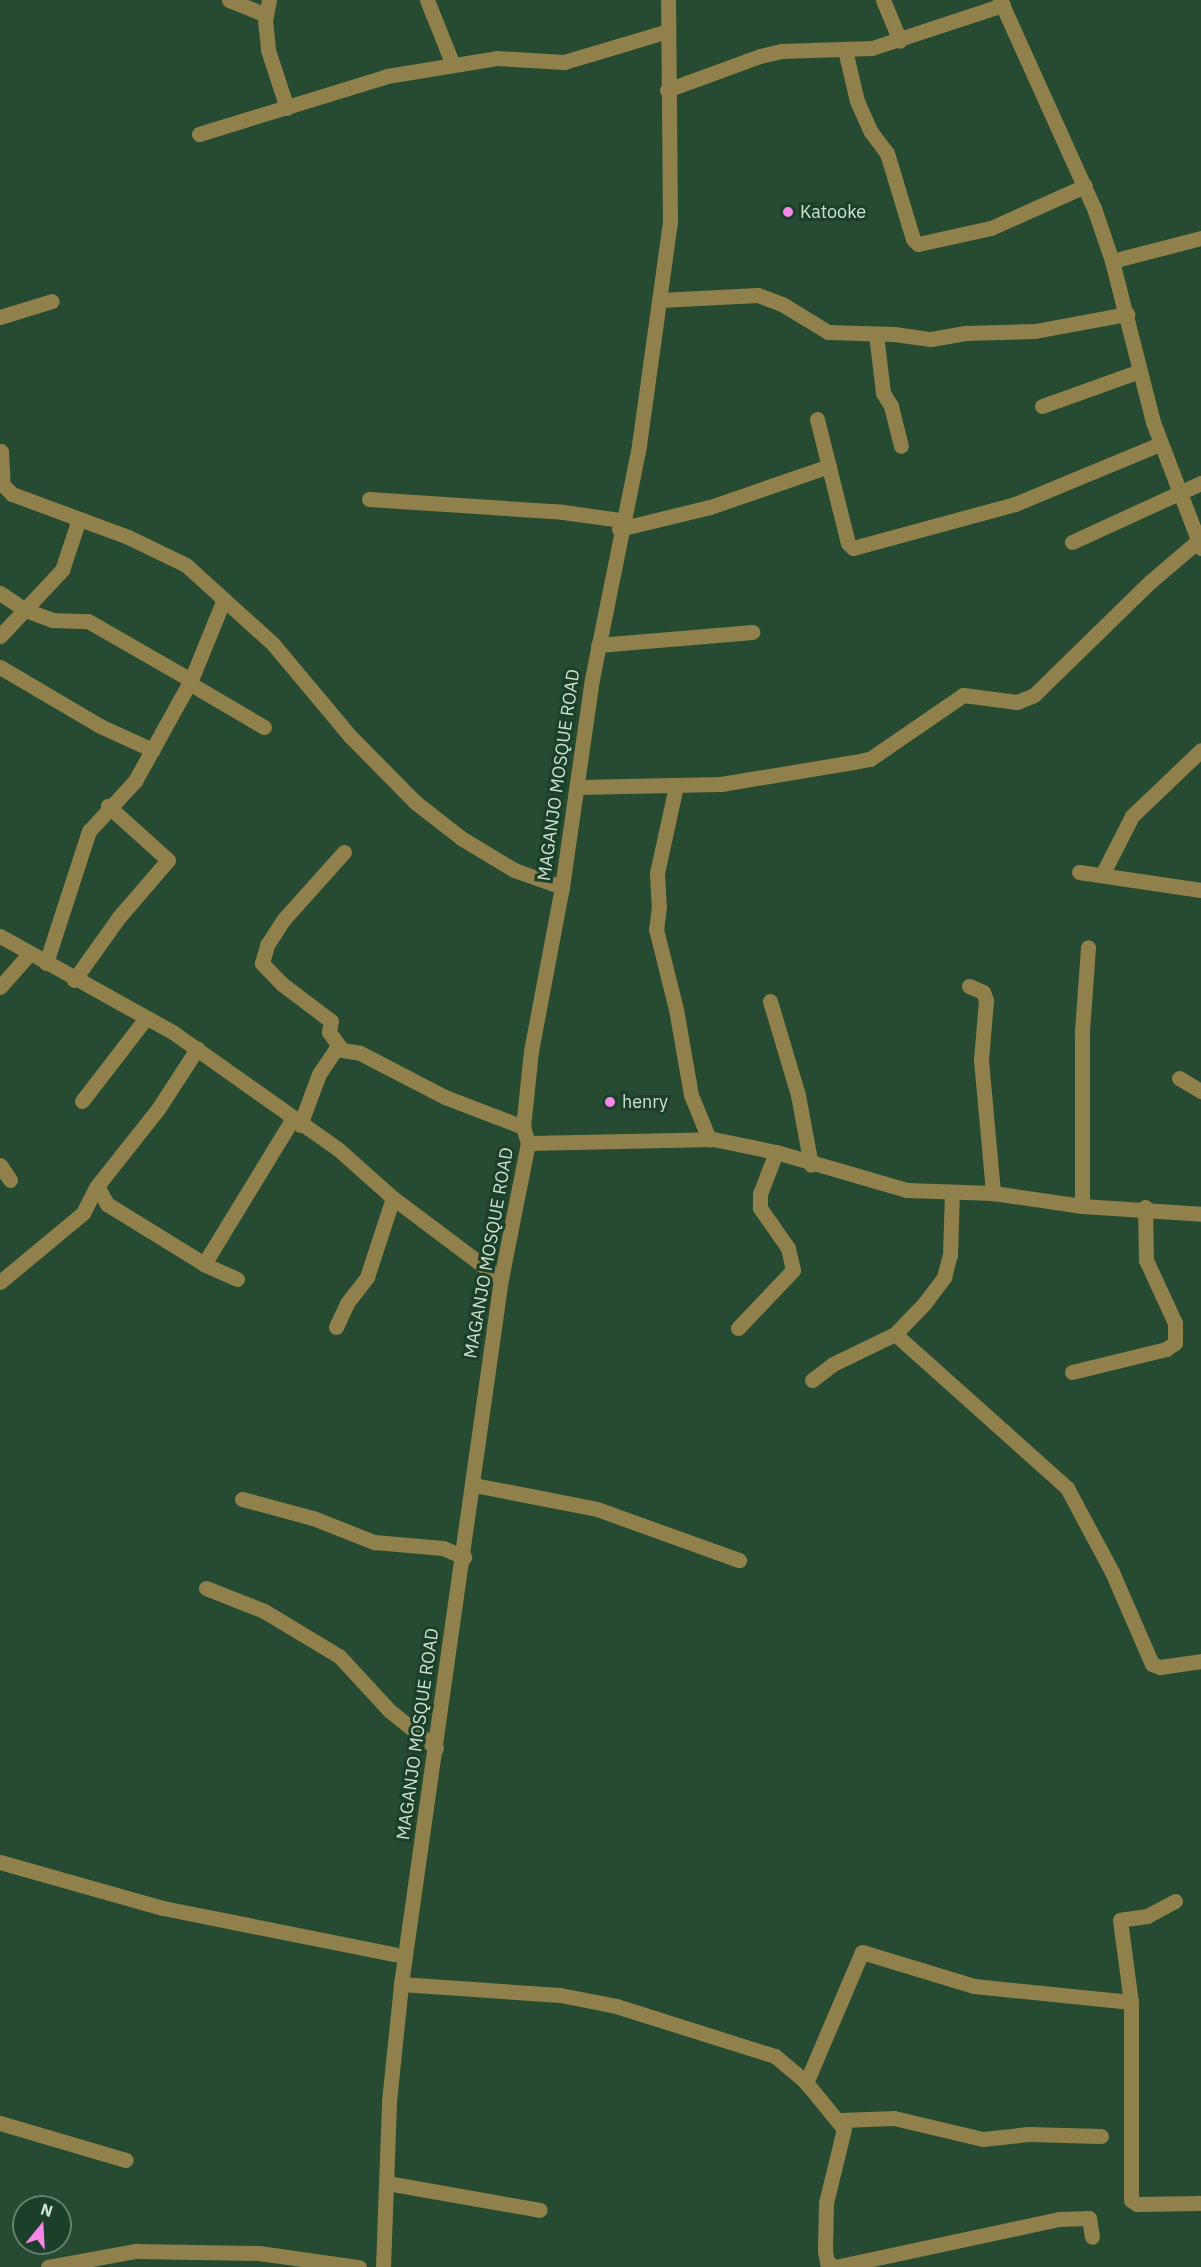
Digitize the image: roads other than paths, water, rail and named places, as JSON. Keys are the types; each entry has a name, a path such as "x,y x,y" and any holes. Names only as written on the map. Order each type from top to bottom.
{"street":[{"path":"229,0 268,8 268,50 287,108"},
{"path":"427,0 453,65"},
{"name":"MAGANJO MOSQUE ROAD","path":"383,2267 389,2101 400,1984 464,1557 501,1279 528,1143 523,1126 531,1052 562,887 598,645 620,524 639,445 670,222 667,90 668,0"},
{"path":"883,0 900,41"},
{"path":"577,787 721,784 870,759 963,695 1017,702 1034,695 1151,581 1200,545 1160,444 1112,261 1085,186 1001,3 900,41 845,50 771,53 667,90"},
{"path":"200,134 387,76 497,58 564,62 668,32"},
{"path":"845,50 857,101 871,132 887,153 913,239 918,244 991,228 1085,186"},
{"path":"1112,261 1201,238"},
{"path":"660,300 758,295 782,304 828,332 931,339 966,333 1035,331 1127,314"},
{"path":"0,317 52,301"},
{"path":"876,334 883,393 891,406 901,446"},
{"path":"1042,406 1140,371"},
{"path":"817,419 848,543 858,548 1015,504 1160,444"},
{"path":"3,451 3,486 12,494 176,559 201,576 273,644 350,736 415,802 461,838 514,870 562,887"},
{"path":"369,499 563,512 620,524 710,507 829,466"},
{"path":"1072,542 1201,483"},
{"path":"0,636 62,570 79,519"},
{"path":"0,593 25,610 51,620 88,621 264,727"},
{"path":"46,963 82,846 108,806 135,781 153,750 190,681 224,599"},
{"path":"598,645 685,635 752,632"},
{"path":"0,667 100,726 153,750"},
{"path":"1102,875 1132,816 1201,750"},
{"path":"676,786 657,873 659,906 656,929 676,1009 690,1095 709,1139"},
{"path":"74,980 119,917 168,860 108,806"},
{"path":"342,1050 329,1032 331,1022 282,984 262,963 267,945 284,920 344,852"},
{"path":"1079,872 1201,890"},
{"path":"0,936 197,1049 296,1122 338,1149 393,1198 501,1279"},
{"path":"1082,1206 1082,1031 1088,947"},
{"path":"0,987 30,953"},
{"path":"969,986 983,992 986,1000 981,1060 993,1193"},
{"path":"770,1002 798,1095 811,1165"},
{"path":"82,1101 146,1018"},
{"path":"0,1282 83,1213 97,1186 158,1109 197,1049"},
{"path":"204,1264 296,1122 325,1061 336,1049 360,1053 445,1097 523,1126"},
{"path":"1179,1078 1201,1091"},
{"path":"528,1143 709,1139 776,1152 811,1165 907,1190 993,1193 1082,1206 1145,1208 1201,1214"},
{"path":"738,1328 793,1270 788,1248 760,1209 760,1194 776,1152"},
{"path":"0,1165 10,1180"},
{"path":"97,1186 107,1204 204,1264 216,1266 237,1279"},
{"path":"812,1380 833,1364 895,1334 944,1277 950,1255 952,1193"},
{"path":"336,1328 347,1303 367,1277 393,1198"},
{"path":"1072,1372 1166,1348 1175,1342 1175,1323 1146,1260 1145,1208"},
{"path":"895,1334 1067,1488 1112,1572 1152,1664 1160,1667 1201,1661"},
{"path":"474,1485 597,1509 739,1560"},
{"path":"242,1499 314,1518 374,1542 443,1548 464,1557"},
{"path":"206,1588 264,1611 339,1656 390,1712 436,1748"},
{"path":"0,1862 162,1908 394,1954"},
{"path":"1175,1902 1147,1916 1120,1920 1131,2002 1131,2200 1137,2204 1201,2203"},
{"path":"806,2083 862,1952 974,1986 1131,2002"},
{"path":"400,1984 508,1989 616,2006 775,2056 806,2083 840,2120 843,2140 831,2174 825,2221 827,2262 835,2267 1059,2219 1089,2218 1092,2237"},
{"path":"840,2120 894,2118 982,2139 1028,2134 1101,2136"},
{"path":"0,2123 126,2160"},
{"path":"387,2183 540,2210"},
{"path":"48,2267 135,2252 259,2253 359,2267"}],"place":[{"name":"Katooke","path":"788,212"},
{"name":"henry","path":"610,1102"}]}
